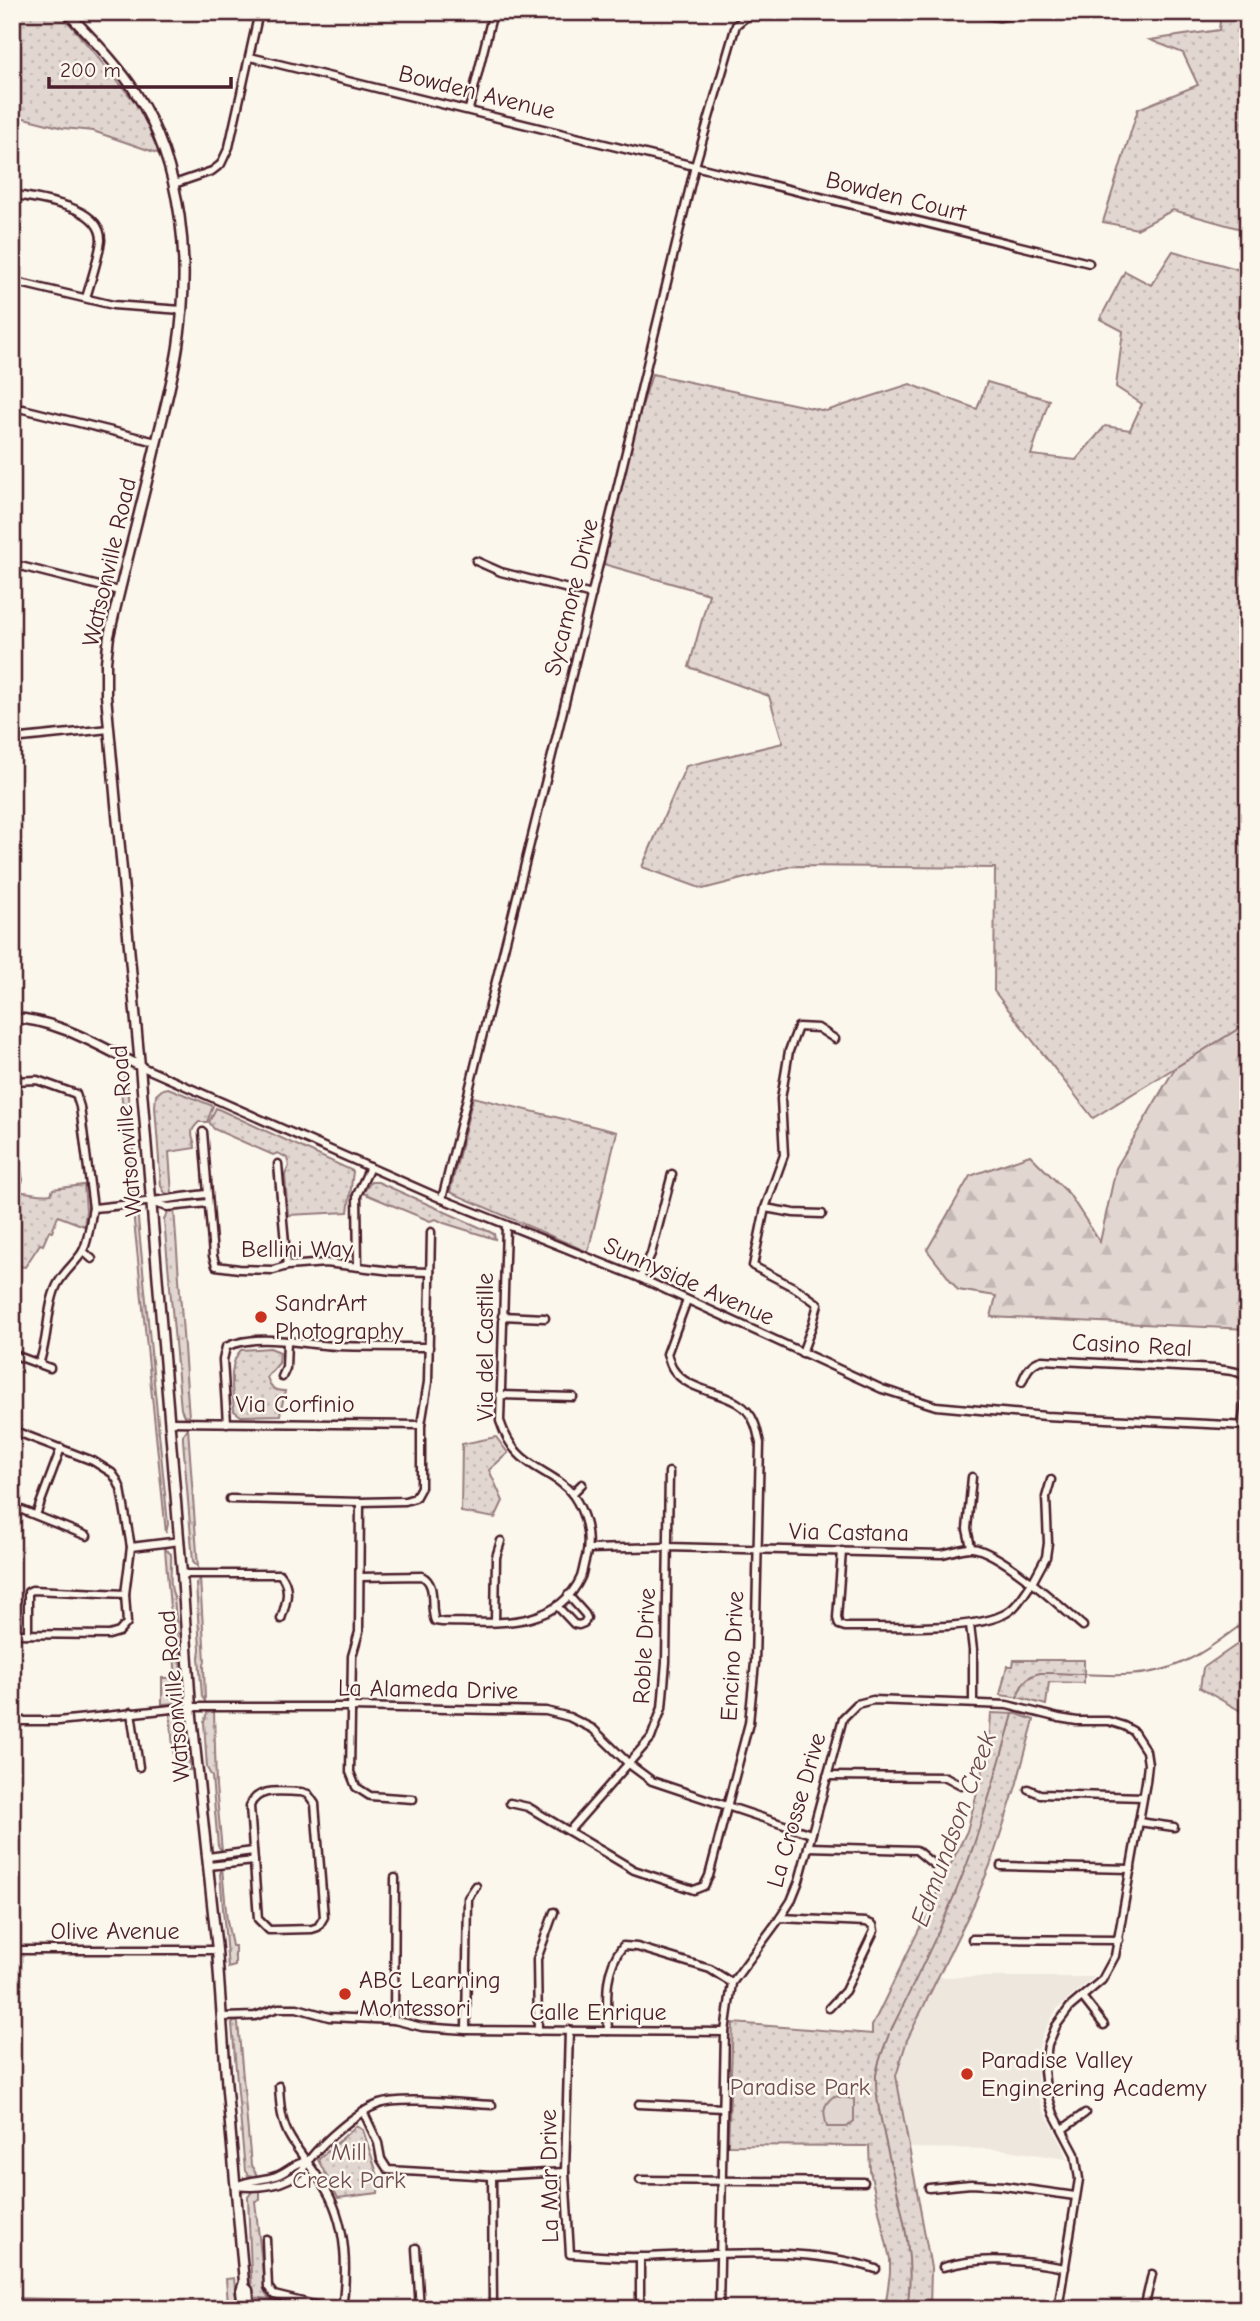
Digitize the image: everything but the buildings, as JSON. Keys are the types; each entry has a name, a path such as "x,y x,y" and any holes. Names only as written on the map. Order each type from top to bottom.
{"main road":[{"name":"Watsonville Road","path":"67,12 112,61 137,96 174,184 184,245 178,347 119,591 106,662 109,729 180,1541 191,1707 209,1861 244,2286 248,2290 246,2308"},
{"path":"12,1018 44,1023 103,1047 140,1066"}],"street":[{"path":"174,184 212,171 222,164 229,147 259,12"},
{"path":"469,109 494,12"},
{"name":"Sycamore Drive","path":"442,1199 695,166 736,25 752,12"},
{"path":"969,12 999,17 1024,12"},
{"name":"Bowden Avenue","path":"250,57 695,166"},
{"name":"Bowden Court","path":"695,166 1089,263"},
{"path":"12,194 72,208 89,216 96,223 100,240 86,298"},
{"path":"12,281 113,306 182,310"},
{"path":"23,409 156,442"},
{"path":"476,561 501,572 592,595"},
{"path":"12,573 20,566 119,591"},
{"path":"12,739 109,729"},
{"path":"803,1353 818,1304 797,1289 753,1266 765,1208 784,1155 780,1099 789,1051 797,1027 818,1028 835,1040"},
{"name":"Sunnyside Avenue","path":"140,1066 442,1199 640,1278 882,1389 936,1406 1046,1416 1245,1425"},
{"path":"12,1081 37,1080 76,1094 93,1208 83,1251 69,1265 57,1284 50,1304 49,1323 39,1364"},
{"name":"Bellini Way","path":"203,1132 212,1256 216,1266 273,1270 287,1266 326,1263 392,1271 430,1272"},
{"path":"12,1141 18,1180"},
{"path":"278,1164 287,1266"},
{"path":"358,1266 357,1195 370,1167"},
{"path":"640,1278 651,1254 672,1174"},
{"path":"93,1208 151,1203 168,1198 207,1194"},
{"path":"151,1203 168,1207 208,1203"},
{"path":"765,1208 822,1214"},
{"name":"Via del Castille","path":"360,1577 422,1576 428,1579 431,1585 432,1615 435,1621 495,1622 520,1622 540,1616 557,1606 580,1578 587,1549 586,1525 572,1494 558,1481 519,1455 506,1438 500,1421 506,1226"},
{"path":"230,1499 360,1502 405,1501 415,1498 421,1487 421,1424 428,1382 431,1232"},
{"path":"83,1251 92,1259"},
{"name":"Encino Drive","path":"510,1803 528,1807 634,1870 694,1890 704,1886 709,1876 750,1723 755,1663 760,1443 754,1419 740,1406 718,1394 693,1386 674,1371 667,1354 687,1300"},
{"path":"502,1316 545,1318"},
{"path":"226,1423 223,1360 226,1347 237,1341 287,1340 334,1346 429,1347"},
{"path":"282,1377 286,1368 287,1340"},
{"path":"12,1354 50,1368"},
{"name":"Casino Real","path":"1022,1382 1027,1370 1042,1360 1216,1369 1241,1373 1248,1384 1245,1425"},
{"path":"499,1395 573,1397"},
{"name":"Via Corfinio","path":"170,1422 421,1424"},
{"path":"12,1430 93,1461 113,1473 121,1489 131,1547 125,1594 127,1623 119,1632 12,1633"},
{"path":"36,1515 61,1448"},
{"name":"Roble Drive","path":"569,1831 651,1738 662,1708 666,1662 668,1472"},
{"path":"972,1477 967,1529 971,1547 993,1555 1032,1583 1083,1626"},
{"path":"842,1551 837,1618 839,1625 970,1625 1003,1615 1012,1609 1032,1583 1046,1557 1046,1497 1051,1480"},
{"path":"572,1494 582,1484"},
{"path":"360,1502 359,1632 352,1656 350,1772 356,1787 370,1796 413,1799"},
{"path":"12,1506 87,1536"},
{"path":"131,1547 180,1541"},
{"path":"495,1622 496,1557 501,1541"},
{"name":"Via Castana","path":"587,1549 667,1547 941,1554 971,1547"},
{"path":"182,1574 280,1574 286,1581 287,1594 281,1619"},
{"path":"28,1634 28,1592 32,1590 125,1594"},
{"path":"557,1606 574,1624 584,1623 587,1618 585,1614 568,1595"},
{"path":"970,1625 973,1703"},
{"name":"La Crosse Drive","path":"719,2309 725,2032 732,1983 780,1919 800,1881 843,1718 857,1704 873,1700 1019,1706 1059,1718 1108,1721 1133,1731 1146,1751 1148,1765 1115,1956 1109,1970 1094,1988 1070,2007 1056,2026 1048,2045 1044,2071 1046,2089 1054,2114 1075,2154 1079,2179 1058,2309"},
{"name":"La Alameda Drive","path":"12,1721 58,1721 191,1707 546,1711 569,1717 593,1730 629,1764 652,1781 811,1834"},
{"path":"131,1712 139,1768"},
{"path":"827,1776 946,1777 961,1785"},
{"path":"1028,1789 1040,1794 1143,1797"},
{"path":"262,1793 308,1794 315,1804 324,1917 318,1927 269,1930 264,1927 258,1919 254,1861 250,1806 252,1800 262,1793"},
{"path":"1139,1822 1174,1827"},
{"path":"808,1847 916,1850 933,1864"},
{"path":"209,1861 253,1851"},
{"path":"209,1861 254,1861"},
{"path":"1001,1866 1131,1869"},
{"path":"394,2020 395,1878"},
{"path":"466,2030 468,1898 476,1886"},
{"path":"538,2031 537,1959 554,1912"},
{"path":"780,1919 866,1922 873,1925 874,1931 845,1991 829,2008"},
{"path":"972,1939 1119,1940"},
{"path":"608,2031 607,1981 614,1957 623,1946 636,1947 710,1969 732,1983"},
{"name":"Olive Avenue","path":"12,1950 217,1950"},
{"path":"1083,1998 1104,2025"},
{"name":"Calle Enrique","path":"223,2017 255,2016 278,2008 297,2008 329,2017 394,2020 422,2027 466,2030 725,2032"},
{"name":"La Mar Drive","path":"569,2031 565,2172 570,2255 815,2255 876,2269"},
{"path":"279,2086 282,2118 290,2138 331,2197 337,2213 347,2269 342,2309"},
{"path":"236,2186 249,2180 276,2175 298,2162 308,2161 363,2111 382,2103 398,2101 492,2105"},
{"path":"639,2104 723,2108"},
{"path":"363,2111 379,2143 381,2159 388,2170 492,2176 565,2172"},
{"path":"1063,2129 1085,2113"},
{"path":"492,2176 493,2309"},
{"path":"640,2180 864,2182"},
{"path":"929,2188 971,2184 1075,2196"},
{"path":"266,2239 268,2287 274,2295 331,2309"},
{"path":"416,2248 420,2309"},
{"path":"640,2257 640,2309"},
{"path":"943,2267 994,2260 1065,2268"},
{"path":"1152,2274 1144,2307 1152,2309"}],"shaded area":[{"name":"Paradise Valley Engineering Academy","path":"937,1977 1094,1977 1057,2009 1043,2034 1038,2050 1036,2064 1039,2096 1067,2159 1000,2149 909,2148 897,2088 897,2063"}],"green space":[{"path":"12,12 60,12 140,108 160,154 93,131 63,128 12,115"},
{"path":"1221,12 1248,12 1248,231 1173,210 1137,229 1103,222 1138,109 1198,85 1183,53 1150,40 1219,30"},
{"path":"1173,251 1248,272 1248,1023 1093,1118 994,991 995,868 792,866 703,889 642,867 686,766 783,743 769,696 689,667 709,594 600,563 616,490 652,374 826,411 910,384 977,409 987,382 1049,400 1031,455 1076,460 1105,426 1130,430 1142,404 1116,387 1123,331 1100,319 1125,271 1151,285"},
{"path":"1248,1023 1248,1329 991,1317 996,1296 958,1290 927,1250 970,1176 1030,1155 1069,1194 1100,1242 1116,1168 1175,1068"},
{"path":"126,1075 137,1191 133,1199 120,1082"},
{"path":"168,1088 213,1106 207,1122 199,1122 193,1129 195,1148 169,1152 172,1195 165,1193 161,1186 155,1107 156,1095"},
{"path":"473,1097 617,1132 588,1252 450,1192"},
{"path":"216,1108 353,1171 348,1212 288,1215 285,1175 289,1166 287,1158 278,1153 273,1155 214,1129 209,1122"},
{"path":"371,1182 378,1182 488,1231 494,1234 495,1239 436,1219 430,1221 363,1193"},
{"path":"84,1185 84,1226 58,1216 52,1232 49,1231 43,1245 40,1244 25,1267 12,1265 12,1194 51,1194 53,1189"},
{"path":"174,1209 189,1417 184,1416 181,1409 164,1220 169,1210"},
{"path":"133,1211 138,1215 168,1524 166,1533"},
{"path":"270,1348 280,1352 279,1363 267,1377 273,1388 285,1391 280,1415 241,1416 234,1411 234,1363 241,1350"},
{"path":"188,1428 198,1567 193,1561 183,1440"},
{"path":"496,1437 508,1453 489,1470 503,1501 495,1518 461,1512 462,1444"},
{"path":"165,1549 171,1554 171,1581 183,1693 178,1703 162,1704 162,1678 176,1678"},
{"path":"200,1578 205,1701 202,1697 196,1584"},
{"path":"1248,1637 1248,1715 1200,1688 1203,1668"},
{"path":"1014,1660 1084,1660 1084,1683 1049,1682 1046,1705 1000,1695 1007,1666 1013,1666"},
{"path":"214,1711 216,1786 222,1851 218,1846 212,1777 207,1768 204,1722 207,1713"},
{"name":"Paradise Park","path":"991,1713 1017,1714 1034,1720 991,1863 975,1902 907,2040 896,2076 931,2268 930,2309 885,2309 890,2259 870,2171 869,2146 728,2145 733,2023 872,2034 872,2026 967,1831 989,1747"},
{"path":"170,1714 180,1714 186,1720 190,1770 175,1769"},
{"path":"222,1867 227,1921 232,1946 235,1946 235,1966 228,1968 220,1874"},
{"path":"235,2021 238,2023 251,2165 258,2177 248,2175 245,2171 232,2024"},
{"path":"834,2096 854,2099 854,2121 847,2127 827,2127 824,2109"},
{"name":"Mill Creek Park","path":"356,2126 363,2130 378,2176 383,2177 379,2182 378,2193 338,2198 318,2160"},
{"path":"253,2190 260,2190 260,2200 255,2201 265,2292 269,2299 252,2297 248,2197"},
{"path":"234,2278 237,2309 12,2309 12,2298 228,2303 226,2279"}],"water":[{"path":"12,2304 206,2309 12,2309"}],"waterway":[{"name":"Edmundson Creek","path":"1017,1698 1025,1682 1040,1673 1128,1675 1163,1670 1197,1655 1248,1620"},
{"name":"Edmundson Creek","path":"891,2030 967,1864 1013,1714"},
{"name":"Edmundson Creek","path":"889,2034 877,2070 876,2091 908,2244 907,2309"}],"place":[{"name":"SandrArt Photography","path":"261,1317"},
{"name":"ABC Learning Montessori","path":"345,1994"},
{"name":"Paradise Valley Engineering Academy","path":"967,2074"}]}
